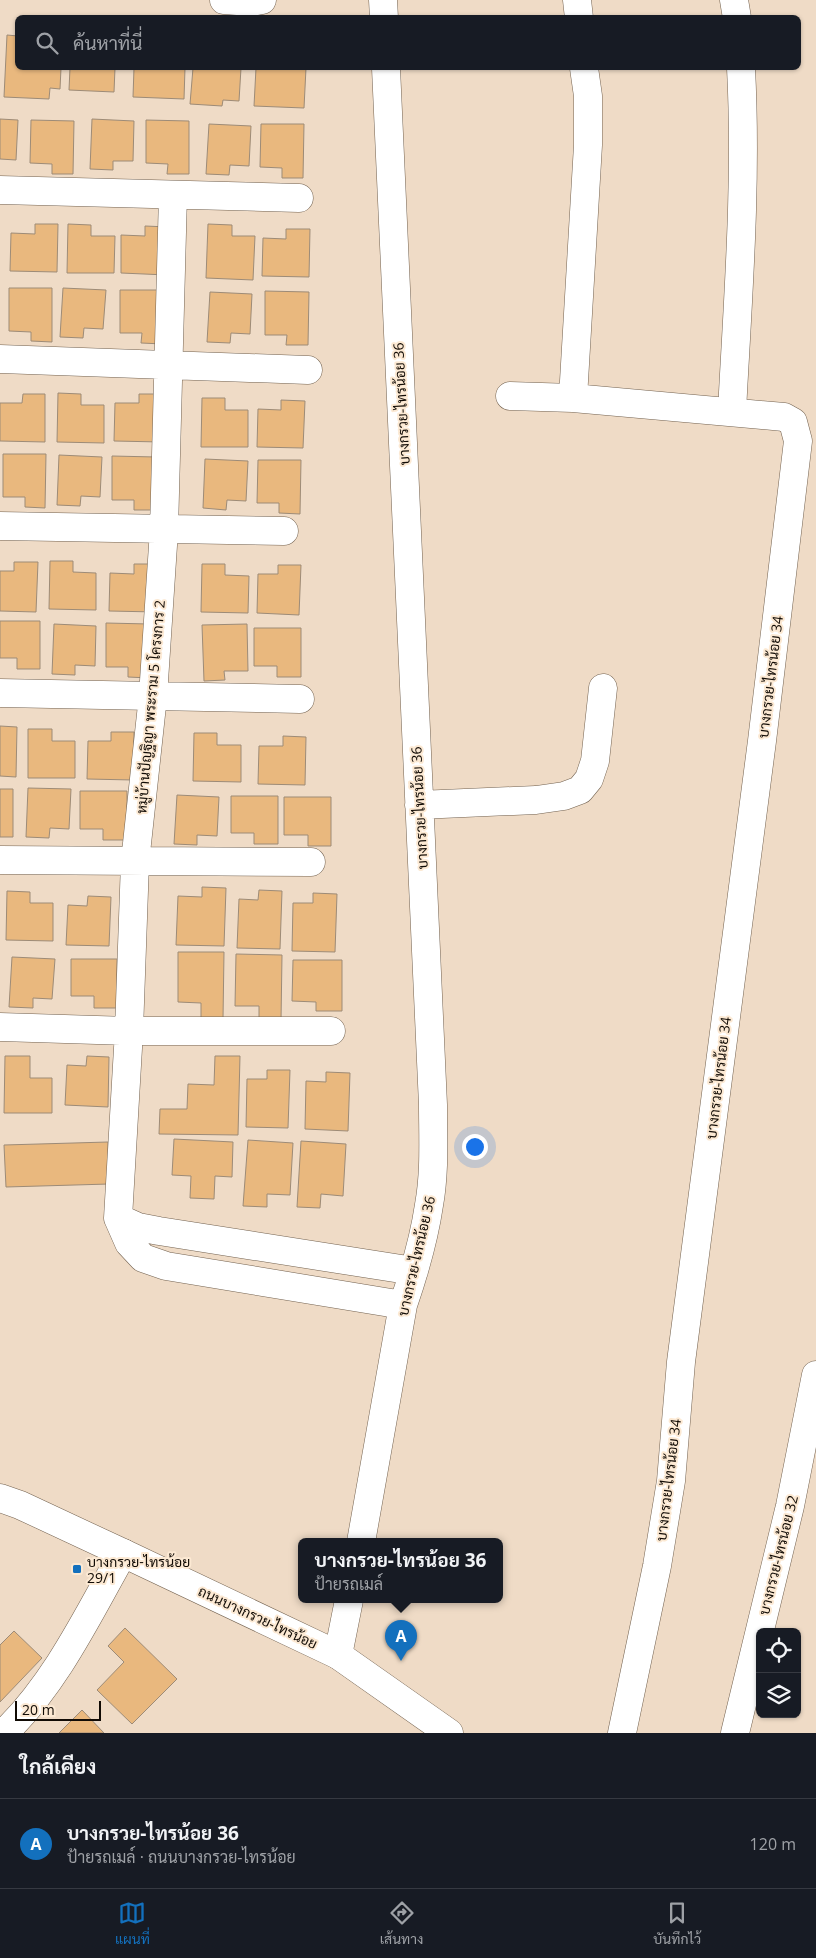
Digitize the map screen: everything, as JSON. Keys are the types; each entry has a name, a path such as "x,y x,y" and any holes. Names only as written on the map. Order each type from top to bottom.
{"street":[{"path":"224,0 251,2 262,0"},
{"path":"383,0 384,15"},
{"path":"577,0 579,15"},
{"path":"734,0 736,15"},
{"name":"บางกรวย-ไทรน้อย 36","path":"362,1538 403,1306 414,1271 430,1204 433,1163 433,1085 386,70"},
{"path":"573,398 588,145 588,96 584,70"},
{"path":"510,396 573,398 732,411 744,119 741,70"},
{"path":"0,190 300,198"},
{"name":"หมู่บ้านปัญฐิญา พระราม 5 โครงการ 2","path":"118,1218 129,1031 135,862 153,696 164,530 173,195"},
{"path":"0,359 308,370"},
{"name":"บางกรวย-ไทรน้อย 34","path":"622,1733 657,1566 671,1481 681,1362 762,741 798,441 793,422 784,417 732,411"},
{"path":"0,526 284,531"},
{"path":"419,805 536,800 564,796 580,790 589,778 595,761 603,688"},
{"path":"0,693 300,699"},
{"path":"0,860 311,862"},
{"path":"0,1027 129,1031 331,1031"},
{"path":"118,1218 138,1227 414,1271"},
{"path":"118,1218 129,1243 143,1258 166,1266 403,1306"},
{"name":"บางกรวย-ไทรน้อย 32","path":"735,1733 790,1506 816,1375"},
{"name":"ถนนบางกรวย-ไทรน้อย","path":"0,1498 20,1505 338,1654 449,1733"},
{"path":"4,1733 22,1716 53,1674 123,1553"},
{"path":"338,1654 348,1603"}],"building":[{"path":"7,35 15,36 15,70 61,70 60,89 50,88 49,99 4,97"},
{"path":"70,70 115,70 114,92 69,90"},
{"path":"134,70 185,70 184,99 133,97"},
{"path":"193,70 241,70 239,101 223,100 222,106 190,104"},
{"path":"256,70 306,70 304,108 254,106"},
{"path":"0,119 18,120 16,160 0,159"},
{"path":"92,119 134,121 133,161 113,161 113,170 90,169"},
{"path":"31,120 74,121 73,174 52,174 52,164 30,163"},
{"path":"146,120 189,121 189,174 167,174 168,164 146,163"},
{"path":"209,124 251,126 249,166 230,165 229,175 206,174"},
{"path":"261,124 304,124 303,178 282,178 282,168 260,167"},
{"path":"35,224 58,224 57,272 10,271 11,233 35,234"},
{"path":"68,224 91,225 91,236 115,236 114,273 67,273"},
{"path":"208,224 232,225 232,236 255,236 253,280 206,278"},
{"path":"145,226 168,227 167,275 121,273 121,235 145,236"},
{"path":"286,229 310,229 309,277 262,276 263,238 286,239"},
{"path":"9,288 52,288 52,342 31,341 31,332 9,331"},
{"path":"63,288 106,290 103,329 84,328 83,338 60,337"},
{"path":"120,290 163,290 163,344 141,343 142,333 120,333"},
{"path":"265,291 309,292 308,345 286,345 287,335 265,335"},
{"path":"210,292 252,294 250,334 231,333 230,343 207,342"},
{"path":"58,393 81,394 81,405 104,405 104,443 57,442"},
{"path":"23,394 45,394 45,442 0,441 0,403 22,403"},
{"path":"139,394 162,394 161,442 114,441 115,403 139,403"},
{"path":"202,398 225,398 225,410 248,410 248,447 201,447"},
{"path":"281,400 305,401 303,448 257,447 258,409 281,410"},
{"path":"3,454 46,454 45,508 25,507 25,497 3,497"},
{"path":"59,455 102,457 100,497 81,496 80,506 57,505"},
{"path":"112,456 156,457 155,510 134,510 134,500 112,500"},
{"path":"205,459 248,461 246,501 227,500 226,510 203,508"},
{"path":"258,460 301,460 300,514 279,513 279,503 257,503"},
{"path":"50,561 73,561 73,572 96,573 96,610 49,609"},
{"path":"14,562 38,562 36,612 0,611 0,571 14,571"},
{"path":"134,564 157,564 156,612 109,611 110,573 134,574"},
{"path":"202,564 225,564 225,575 249,576 248,613 201,612"},
{"path":"278,565 301,565 299,615 257,613 258,574 278,574"},
{"path":"0,621 40,621 40,669 17,669 17,658 0,658"},
{"path":"106,623 149,624 149,678 128,677 128,667 106,667"},
{"path":"54,624 96,626 95,666 75,665 75,675 52,674"},
{"path":"247,624 248,671 224,671 225,680 204,681 202,625"},
{"path":"254,628 301,628 301,677 277,677 277,666 254,666"},
{"path":"0,726 17,727 16,777 0,776"},
{"path":"28,729 52,729 52,741 75,741 75,778 28,778"},
{"path":"111,732 134,732 133,780 87,779 88,741 111,741"},
{"path":"194,733 217,733 217,745 241,745 241,782 193,781"},
{"path":"283,736 306,737 305,785 258,784 259,746 283,746"},
{"path":"28,788 71,789 69,829 50,828 49,838 26,837"},
{"path":"0,789 13,789 13,837 0,837"},
{"path":"80,791 127,791 127,840 103,840 103,829 80,829"},
{"path":"177,795 219,797 217,836 197,835 197,845 174,844"},
{"path":"231,796 278,796 278,844 254,844 254,833 231,833"},
{"path":"284,797 331,797 331,846 308,846 308,835 284,835"},
{"path":"202,887 226,888 224,946 176,945 178,896 202,897"},
{"path":"259,890 282,891 280,949 237,948 239,899 258,900"},
{"path":"7,891 30,892 30,903 53,903 53,941 6,940"},
{"path":"313,893 337,894 335,952 292,951 293,903 313,903"},
{"path":"88,896 111,897 109,946 66,945 68,905 87,906"},
{"path":"178,952 224,952 223,1019 201,1019 201,1003 178,1002"},
{"path":"236,954 282,955 281,1022 259,1022 259,1006 235,1006"},
{"path":"12,957 55,959 52,999 33,998 33,1008 9,1007"},
{"path":"71,959 117,959 117,1008 94,1008 94,996 71,996"},
{"path":"293,960 342,960 342,1011 316,1011 316,1002 292,1001"},
{"path":"5,1056 30,1056 30,1078 52,1078 52,1113 4,1113"},
{"path":"87,1056 109,1057 108,1107 65,1105 67,1065 86,1066"},
{"path":"215,1056 240,1056 238,1135 159,1134 160,1109 187,1109 188,1084 214,1085"},
{"path":"267,1070 290,1070 288,1128 246,1127 247,1079 267,1079"},
{"path":"326,1072 350,1073 348,1131 305,1129 306,1081 326,1082"},
{"path":"174,1139 233,1142 232,1177 215,1176 214,1199 190,1198 191,1176 172,1175"},
{"path":"248,1140 293,1143 290,1195 267,1194 267,1207 243,1206"},
{"path":"301,1141 346,1144 343,1196 321,1194 320,1208 297,1207"},
{"path":"108,1142 109,1184 6,1187 4,1145"},
{"path":"125,1628 177,1679 132,1724 97,1690 124,1662 108,1646"},
{"path":"14,1631 42,1658 0,1702 0,1645"},
{"path":"82,1710 104,1733 59,1733"}],"place":[{"name":"บางกรวย-ไทรน้อย 29/1","path":"77,1569"},
{"name":"บางกรวย-ไทรน้อย 36","path":"401,1661"}]}
